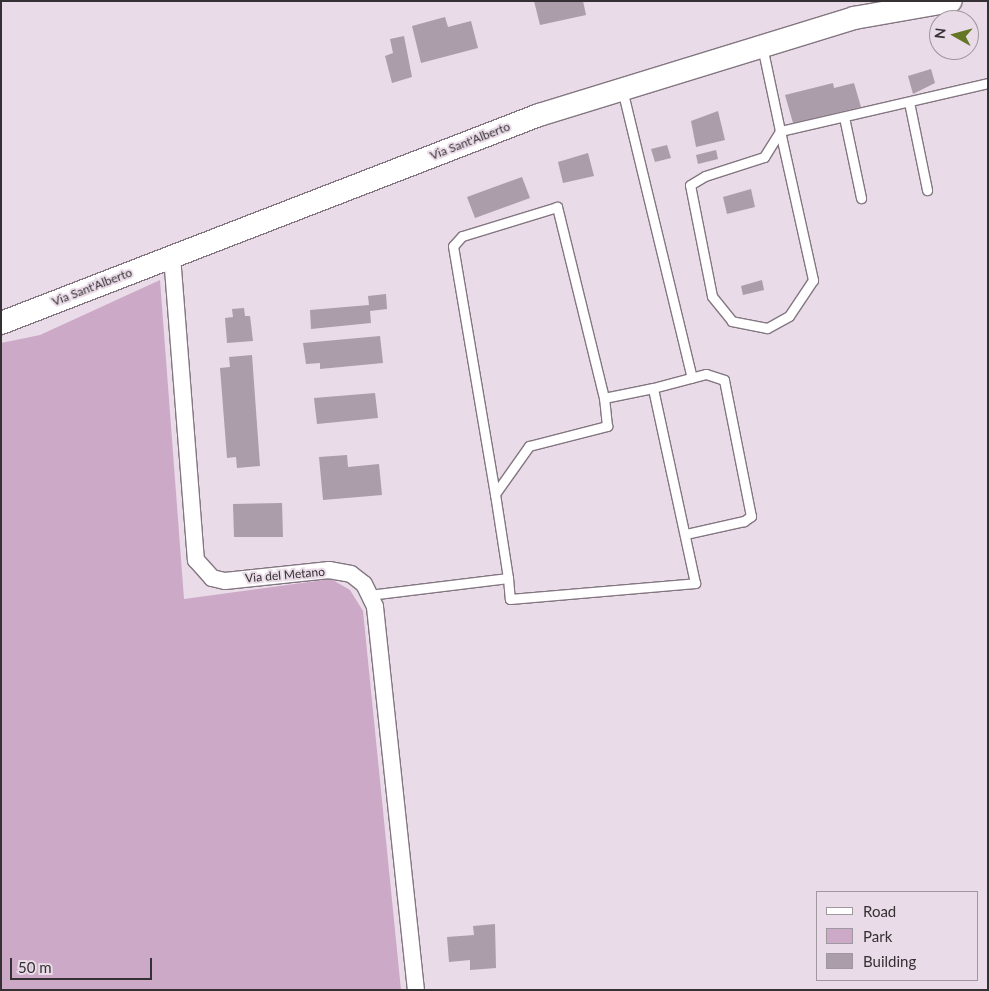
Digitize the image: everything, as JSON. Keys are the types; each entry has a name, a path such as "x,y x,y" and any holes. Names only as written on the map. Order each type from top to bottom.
{"main road":[{"name":"Via Sant'Alberto","path":"1,323 539,114 761,44 854,18 951,1"}],"street":[{"name":"Via del Metano","path":"172,256 196,560 212,578 225,581 329,570 344,573 364,584 369,596 383,653 416,990"}],"lane":[{"path":"761,44 780,131 813,280 789,316 767,328 732,321 712,296 690,185 704,176 764,157 780,131 988,83"},
{"path":"622,88 692,378"},
{"path":"909,102 927,190"},
{"path":"844,117 861,198"},
{"path":"495,494 529,446 607,426 604,398 557,207 462,236 453,246 495,494 510,599 694,583 686,534 653,388"},
{"path":"604,398 706,374 724,380 751,516 744,521 686,534"},
{"path":"369,596 508,578"}],"green space":[{"path":"160,280 184,599 331,579 350,590 363,611 401,990 1,990 1,343 40,335"}],"building":[{"path":"534,1 583,1 586,15 540,25"},
{"path":"445,17 448,27 471,21 478,48 421,63 412,26"},
{"path":"404,36 412,77 392,83 385,56 393,53 390,39"},
{"path":"931,69 935,83 913,94 908,76"},
{"path":"833,83 834,88 854,83 861,107 793,123 785,95"},
{"path":"718,111 725,140 696,147 691,121"},
{"path":"667,145 671,158 655,162 651,149"},
{"path":"716,150 718,159 698,164 696,155"},
{"path":"588,153 594,176 563,183 558,162"},
{"path":"522,177 530,198 475,218 467,197"},
{"path":"751,189 755,207 727,214 723,197"},
{"path":"762,280 764,290 743,295 741,286"},
{"path":"386,294 387,309 370,311 371,323 311,329 310,310 369,305 368,296"},
{"path":"244,308 245,316 250,316 253,341 227,343 225,318 233,317 232,309"},
{"path":"380,336 383,363 320,369 320,363 306,364 303,343"},
{"path":"252,355 260,466 237,468 236,457 227,458 220,368 230,367 229,357"},
{"path":"375,393 378,418 317,424 314,398"},
{"path":"347,455 348,467 379,464 382,495 323,500 319,457"},
{"path":"282,503 283,537 234,537 233,504"},
{"path":"495,924 496,968 470,970 470,960 449,962 447,937 474,935 473,926"}]}
